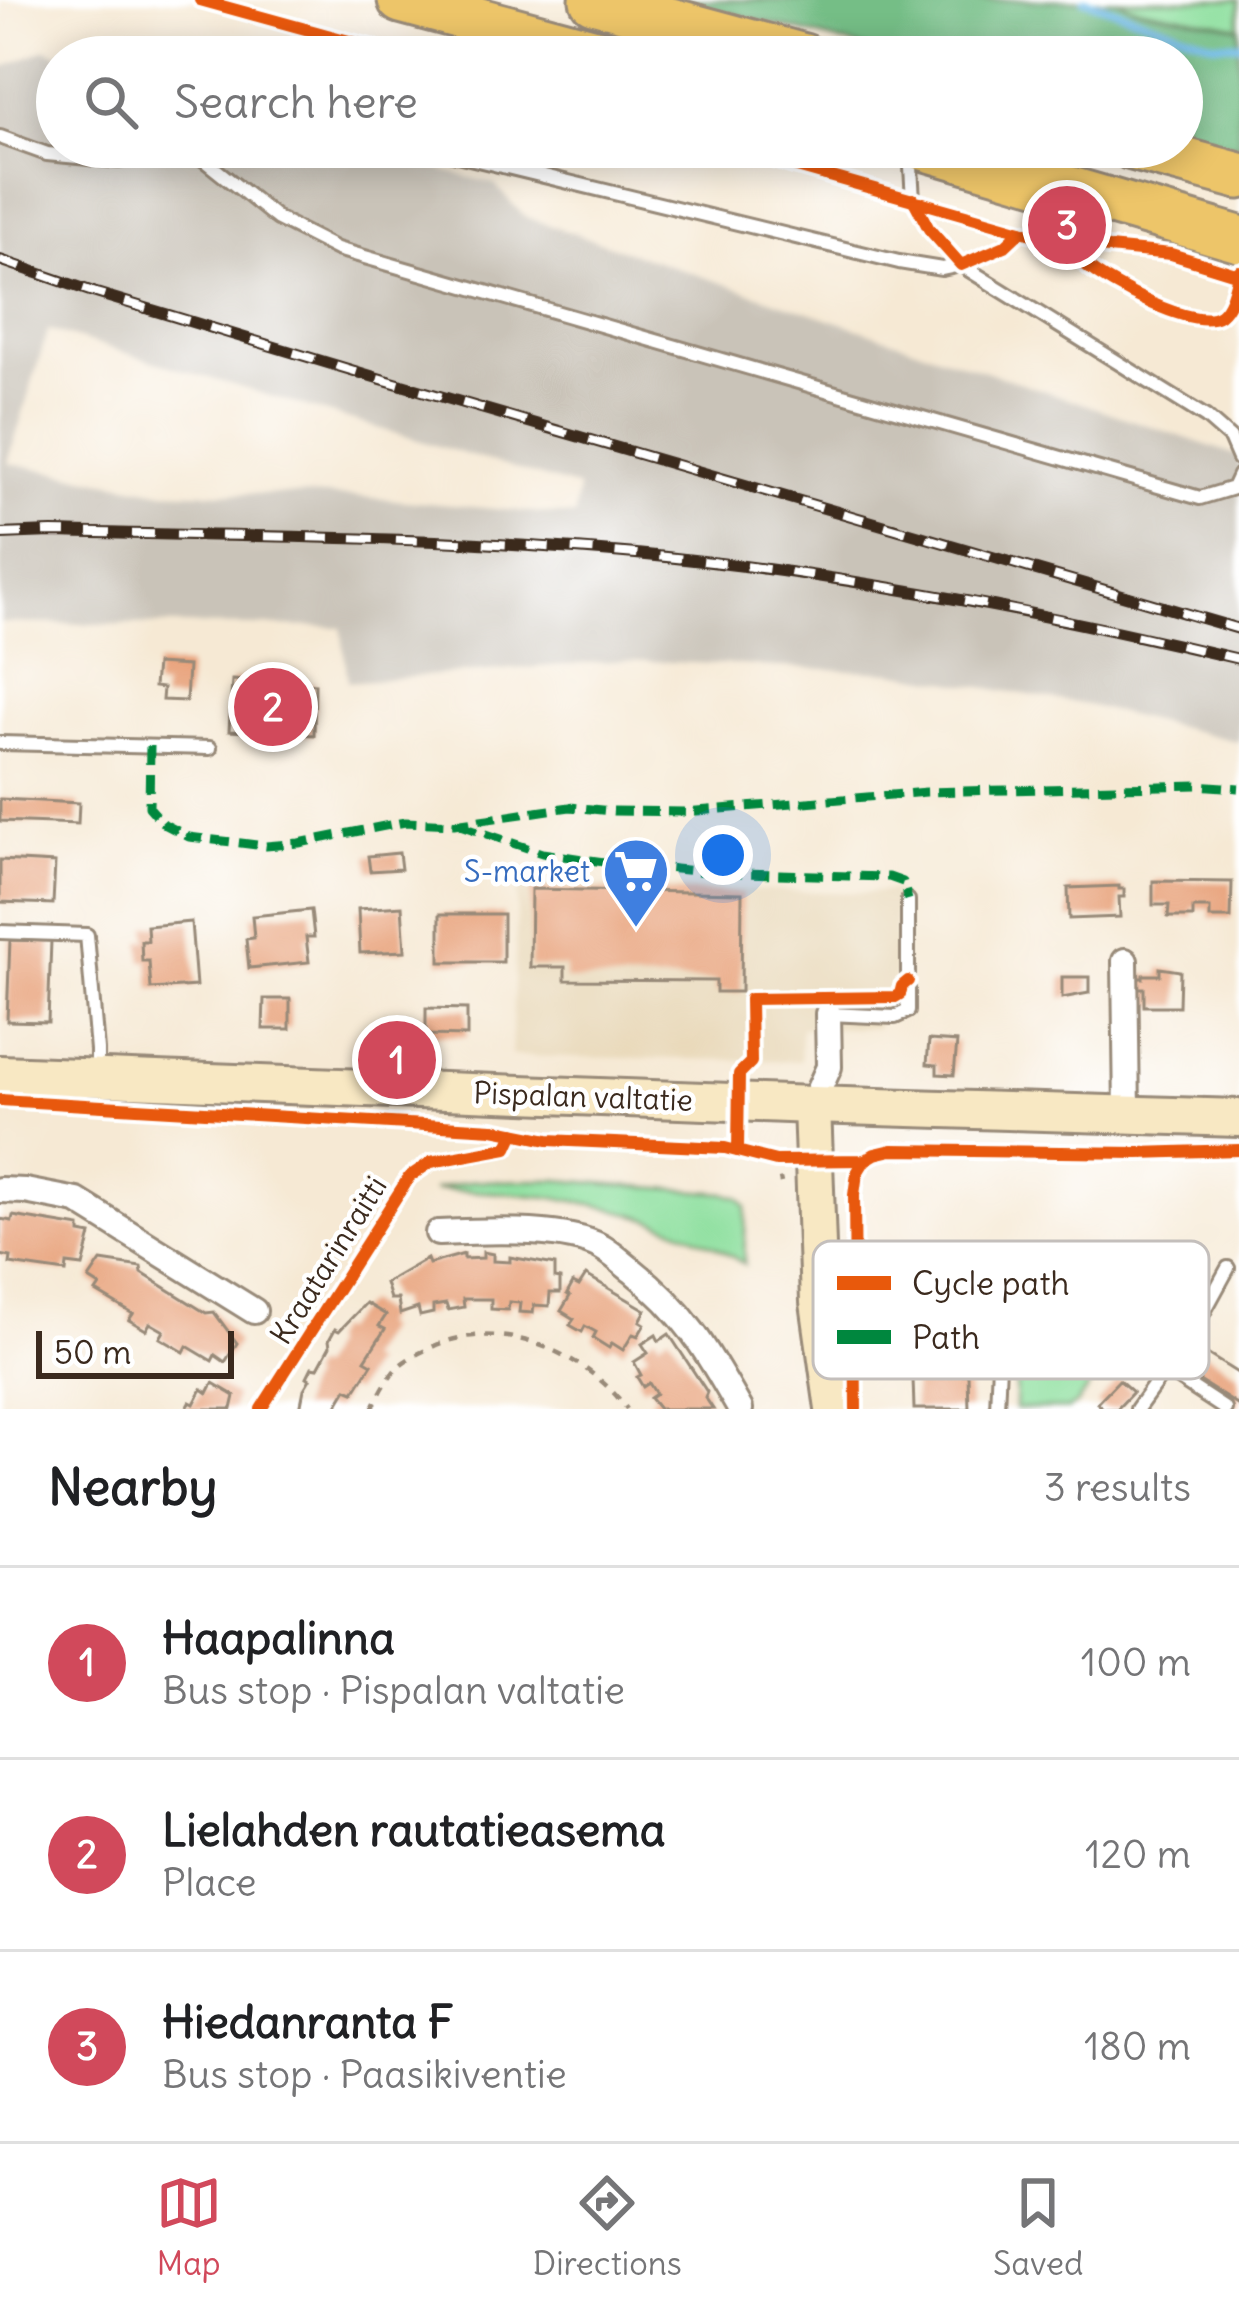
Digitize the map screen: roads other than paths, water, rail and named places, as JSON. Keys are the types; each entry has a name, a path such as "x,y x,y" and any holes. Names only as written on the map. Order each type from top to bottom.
{"highway":[{"path":"401,0 536,36"},
{"path":"593,0 726,36"},
{"path":"1203,166 1239,176"},
{"path":"995,168 1239,239"}],"main road":[{"name":"Pispalan valtatie","path":"0,1074 1239,1118"},
{"path":"812,1105 816,1241"},
{"path":"830,1379 834,1409"}],"street":[{"path":"1125,961 1127,1114"},
{"path":"812,1105 830,1067 828,1014"},
{"path":"0,1190 77,1201 254,1311"},
{"path":"437,1233 489,1230 596,1244 657,1290 692,1328 740,1409"}],"lane":[{"path":"0,137 36,150"},
{"path":"215,168 278,219 337,249 1200,498 1233,488 1239,475"},
{"path":"511,168 899,262 942,269 961,265"},
{"path":"911,168 913,199 928,229 961,265 1206,417 1230,438 1239,458"},
{"path":"0,743 210,748"},
{"path":"828,1014 895,1016 908,1011 908,900"},
{"path":"0,932 87,935 97,1077"},
{"path":"1209,1303 1228,1268"},
{"path":"997,1409 998,1379"},
{"path":"1137,1409 1160,1379"},
{"path":"1178,1379 1225,1409"}],"waterway":[{"path":"1085,0 1192,36"},
{"path":"1203,40 1239,44"}],"railway":[{"path":"0,260 371,376 1239,629"},
{"path":"0,534 344,538 636,554 939,596 1239,659"}],"place":[{"name":"Hiedanranta F","path":"1067,225"},
{"name":"Lielahden rautatieasema","path":"273,707"},
{"name":"S-market","path":"636,930"},
{"name":"Haapalinna","path":"397,1060"}]}
